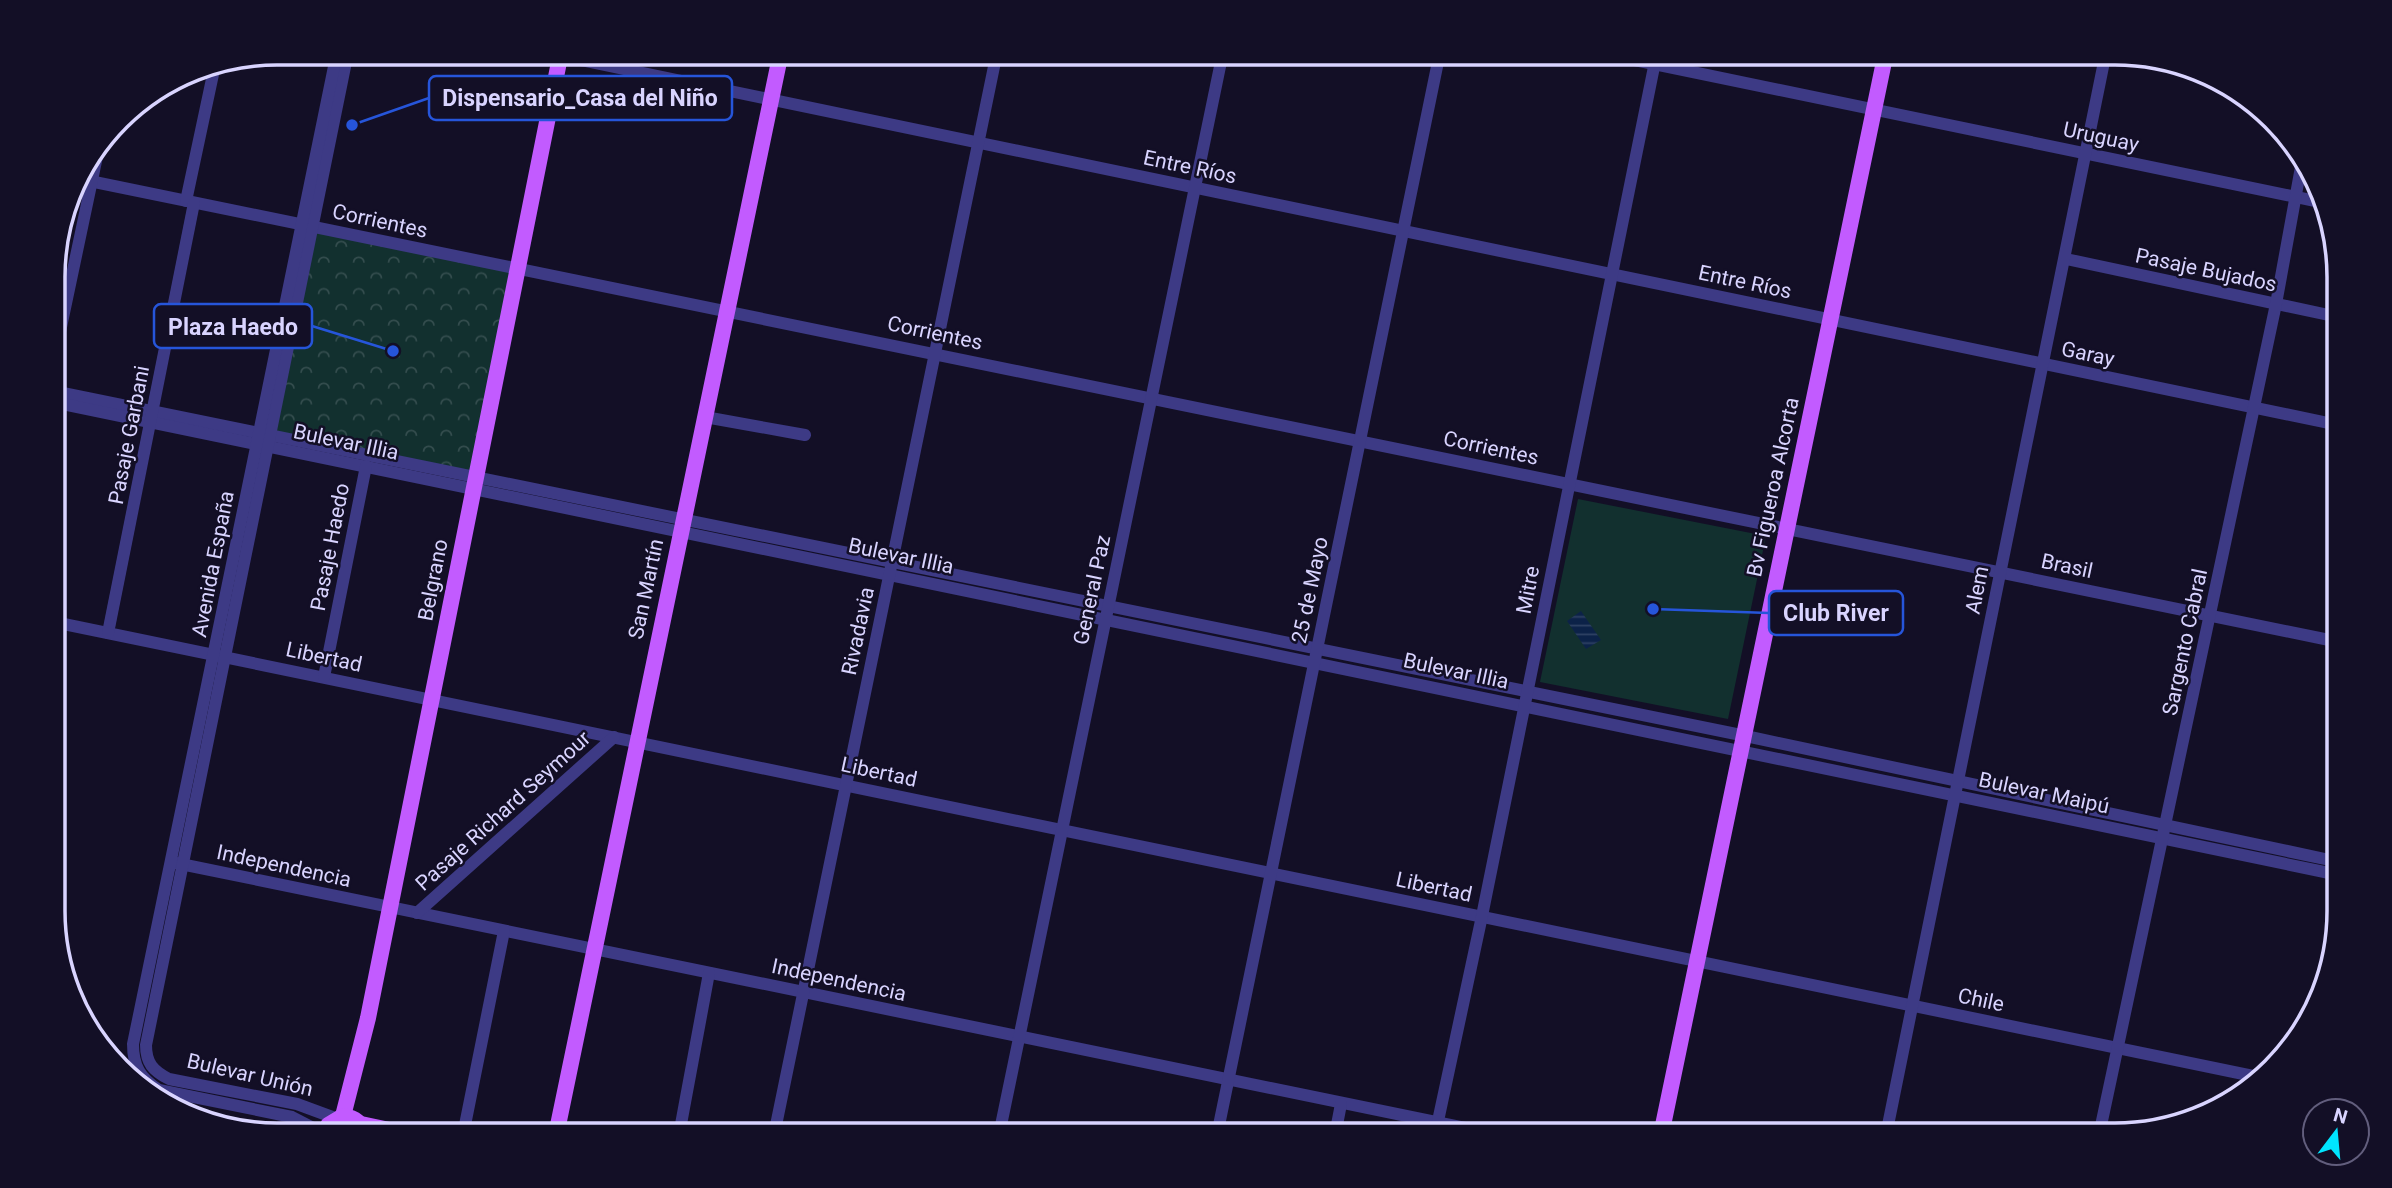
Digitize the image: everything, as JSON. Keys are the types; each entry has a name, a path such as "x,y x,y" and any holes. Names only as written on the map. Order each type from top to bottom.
{"main road":[{"name":"Belgrano","path":"331,1123 339,1117 368,1018 559,65"},
{"name":"San Martín","path":"559,1123 778,65"},
{"name":"Bv Figueroa Alcorta","path":"1663,1123 1883,65"},
{"path":"339,1117 353,1117 357,1123"}],"street":[{"name":"Avenida España","path":"308,225 335,65"},
{"name":"Avenida España","path":"141,1074 133,1060 133,1044 222,655 262,439 345,65"},
{"name":"Entre Ríos","path":"611,65 1829,319"},
{"name":"Rivadavia","path":"776,1123 995,65"},
{"name":"General Paz","path":"1002,1123 1220,65"},
{"name":"25 de Mayo","path":"1220,1123 1437,65"},
{"name":"Mitre","path":"1437,1123 1482,916 1654,65"},
{"name":"Uruguay","path":"1681,65 1874,110 2313,201"},
{"name":"Alem","path":"1888,1123 2103,65"},
{"name":"Pasaje Garbani","path":"108,633 153,417 213,75"},
{"path":"65,307 94,171"},
{"name":"Sargento Cabral","path":"2101,1123 2211,616 2276,304 2300,173"},
{"name":"Corrientes","path":"88,181 936,352 1787,528"},
{"name":"Pasaje Bujados","path":"2066,259 2327,315"},
{"name":"Garay","path":"1829,319 2327,423"},
{"name":"Bulevar Illia","path":"65,394 153,417"},
{"name":"Bulevar Illia","path":"65,404 153,417 1741,742"},
{"path":"705,417 805,435"},
{"name":"Bulevar Illia","path":"262,439 366,466 475,482"},
{"name":"Pasaje Haedo","path":"324,677 366,466"},
{"name":"Brasil","path":"1787,528 2327,640"},
{"name":"Libertad","path":"65,624 1697,961"},
{"name":"Pasaje Richard Seymour","path":"417,913 614,737"},
{"name":"Bulevar Maipú","path":"1741,742 2164,832 2327,872"},
{"name":"Bulevar Maipú","path":"2164,832 2327,860"},
{"name":"Avenida España","path":"156,1072 146,1055 146,1045 176,864"},
{"name":"Independencia","path":"176,864 1229,1079 1413,1123"},
{"path":"465,1123 504,931"},
{"name":"Chile","path":"1697,961 2249,1075"},
{"path":"681,1123 709,973"},
{"name":"Bulevar Unión","path":"156,1072 169,1079 297,1104 339,1117"},
{"name":"Bulevar Unión","path":"165,1091 292,1117 303,1123"},
{"path":"1337,1123 1341,1104"}],"green space":[{"path":"315,230 510,270 470,472 275,433"},
{"path":"1578,499 1766,536 1728,719 1540,682"}],"water":[{"path":"1581,611 1601,640 1586,649 1567,621"}],"place":[{"name":"Dispensario_Casa del Niño","path":"352,125"},
{"name":"Plaza Haedo","path":"393,351"},
{"name":"Club River","path":"1653,609"}]}
